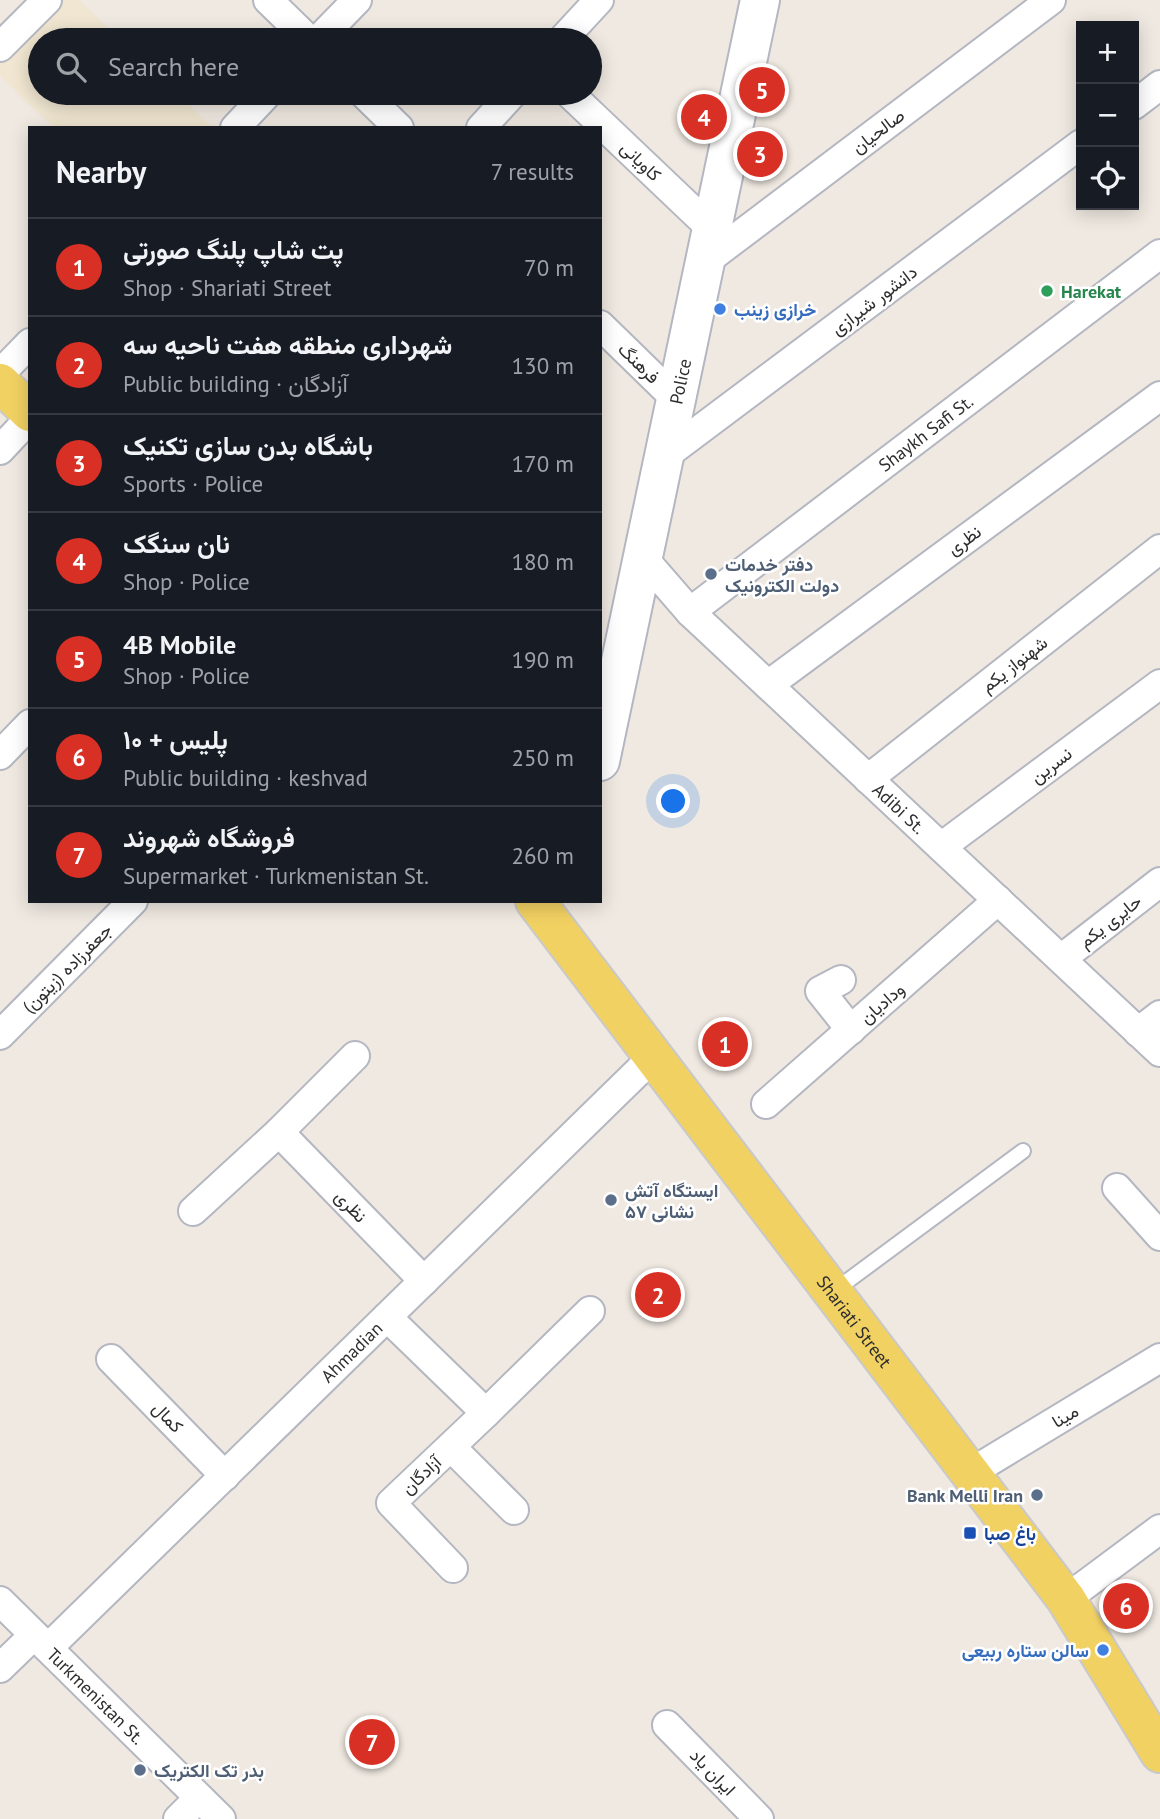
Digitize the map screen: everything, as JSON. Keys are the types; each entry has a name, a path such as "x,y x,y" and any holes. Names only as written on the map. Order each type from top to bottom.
{"main road":[{"name":"Police","path":"602,744 607,700 644,559 760,0"},
{"path":"0,383 28,410"},
{"name":"Shariati Street","path":"538,903 645,1065 832,1292 1066,1599 1158,1754"}],"street":[{"path":"0,47 47,0"},
{"path":"268,0 297,28"},
{"path":"330,28 357,0"},
{"path":"573,28 599,0"},
{"name":"صالحیان","path":"710,245 1051,0"},
{"path":"1139,101 1160,85"},
{"path":"237,126 257,105"},
{"path":"375,105 397,126"},
{"path":"483,126 502,105"},
{"name":"کاویانی","path":"580,105 600,126"},
{"name":"کاویانی","path":"602,129 710,245"},
{"name":"دانشور شیرازی","path":"666,455 1077,147"},
{"name":"Shaykh Safi St.","path":"690,612 1160,254"},
{"name":"فرهنگ","path":"602,327 678,401"},
{"path":"0,374 28,344"},
{"name":"نظری","path":"768,685 1160,396"},
{"path":"0,450 28,420"},
{"name":"شهنواز یکم","path":"868,779 1160,550"},
{"name":"Adibi St.","path":"644,559 690,612 1060,959 1149,1023 1160,1052"},
{"name":"نسرین","path":"941,847 1160,684"},
{"path":"0,755 28,726"},
{"name":"حایری یکم","path":"1060,959 1160,883"},
{"name":"ودادیان","path":"766,1104 998,900"},
{"name":"جعفرزاده (زیتون)","path":"0,1035 131,903"},
{"path":"841,980 820,991 851,1030"},
{"path":"193,1211 279,1132 355,1056"},
{"name":"Ahmadian","path":"0,1668 41,1642 225,1476 645,1065"},
{"name":"نظری","path":"279,1132 424,1281"},
{"path":"1117,1188 1160,1236"},
{"name":"آزادگان","path":"453,1568 391,1503 590,1311"},
{"path":"387,1317 486,1413"},
{"name":"مینا","path":"970,1473 1160,1358"},
{"name":"کمال","path":"111,1359 225,1476"},
{"path":"451,1447 514,1510"},
{"path":"1066,1599 1160,1529"},
{"name":"Turkmenistan St.","path":"0,1601 221,1819"},
{"name":"ایران یاد","path":"667,1725 759,1819"},
{"path":"178,1819 199,1798"}],"lane":[{"path":"538,903 540,927 610,1024"},
{"path":"832,1292 1023,1151"},
{"path":"710,1155 1055,1603 1158,1754"}],"shaded area":[{"path":"57,0 79,0 108,28 30,28"},
{"path":"28,30 28,103 0,76 0,59"},
{"path":"30,105 189,105 211,126 52,126"}],"place":[{"name":"4B Mobile","path":"762,90"},
{"name":"نان سنگک","path":"704,117"},
{"name":"باشگاه بدن سازی تکنیک","path":"760,154"},
{"name":"Harekat","path":"1047,291"},
{"name":"خرازی زینب","path":"720,309"},
{"name":"دفتر خدمات دولت الکترونیک","path":"711,574"},
{"name":"پت شاپ پلنگ صورتی","path":"725,1044"},
{"name":"ایستگاه آتش نشانی ۵۷","path":"611,1200"},
{"name":"شهرداری منطقه هفت ناحیه سه","path":"658,1295"},
{"name":"Bank Melli Iran","path":"1037,1495"},
{"name":"باغ صبا","path":"970,1533"},
{"name":"پلیس + ۱۰","path":"1126,1606"},
{"name":"سالن ستاره ربیعی","path":"1103,1650"},
{"name":"فروشگاه شهروند","path":"372,1742"},
{"name":"بدر تک الکتریک","path":"140,1770"}]}
